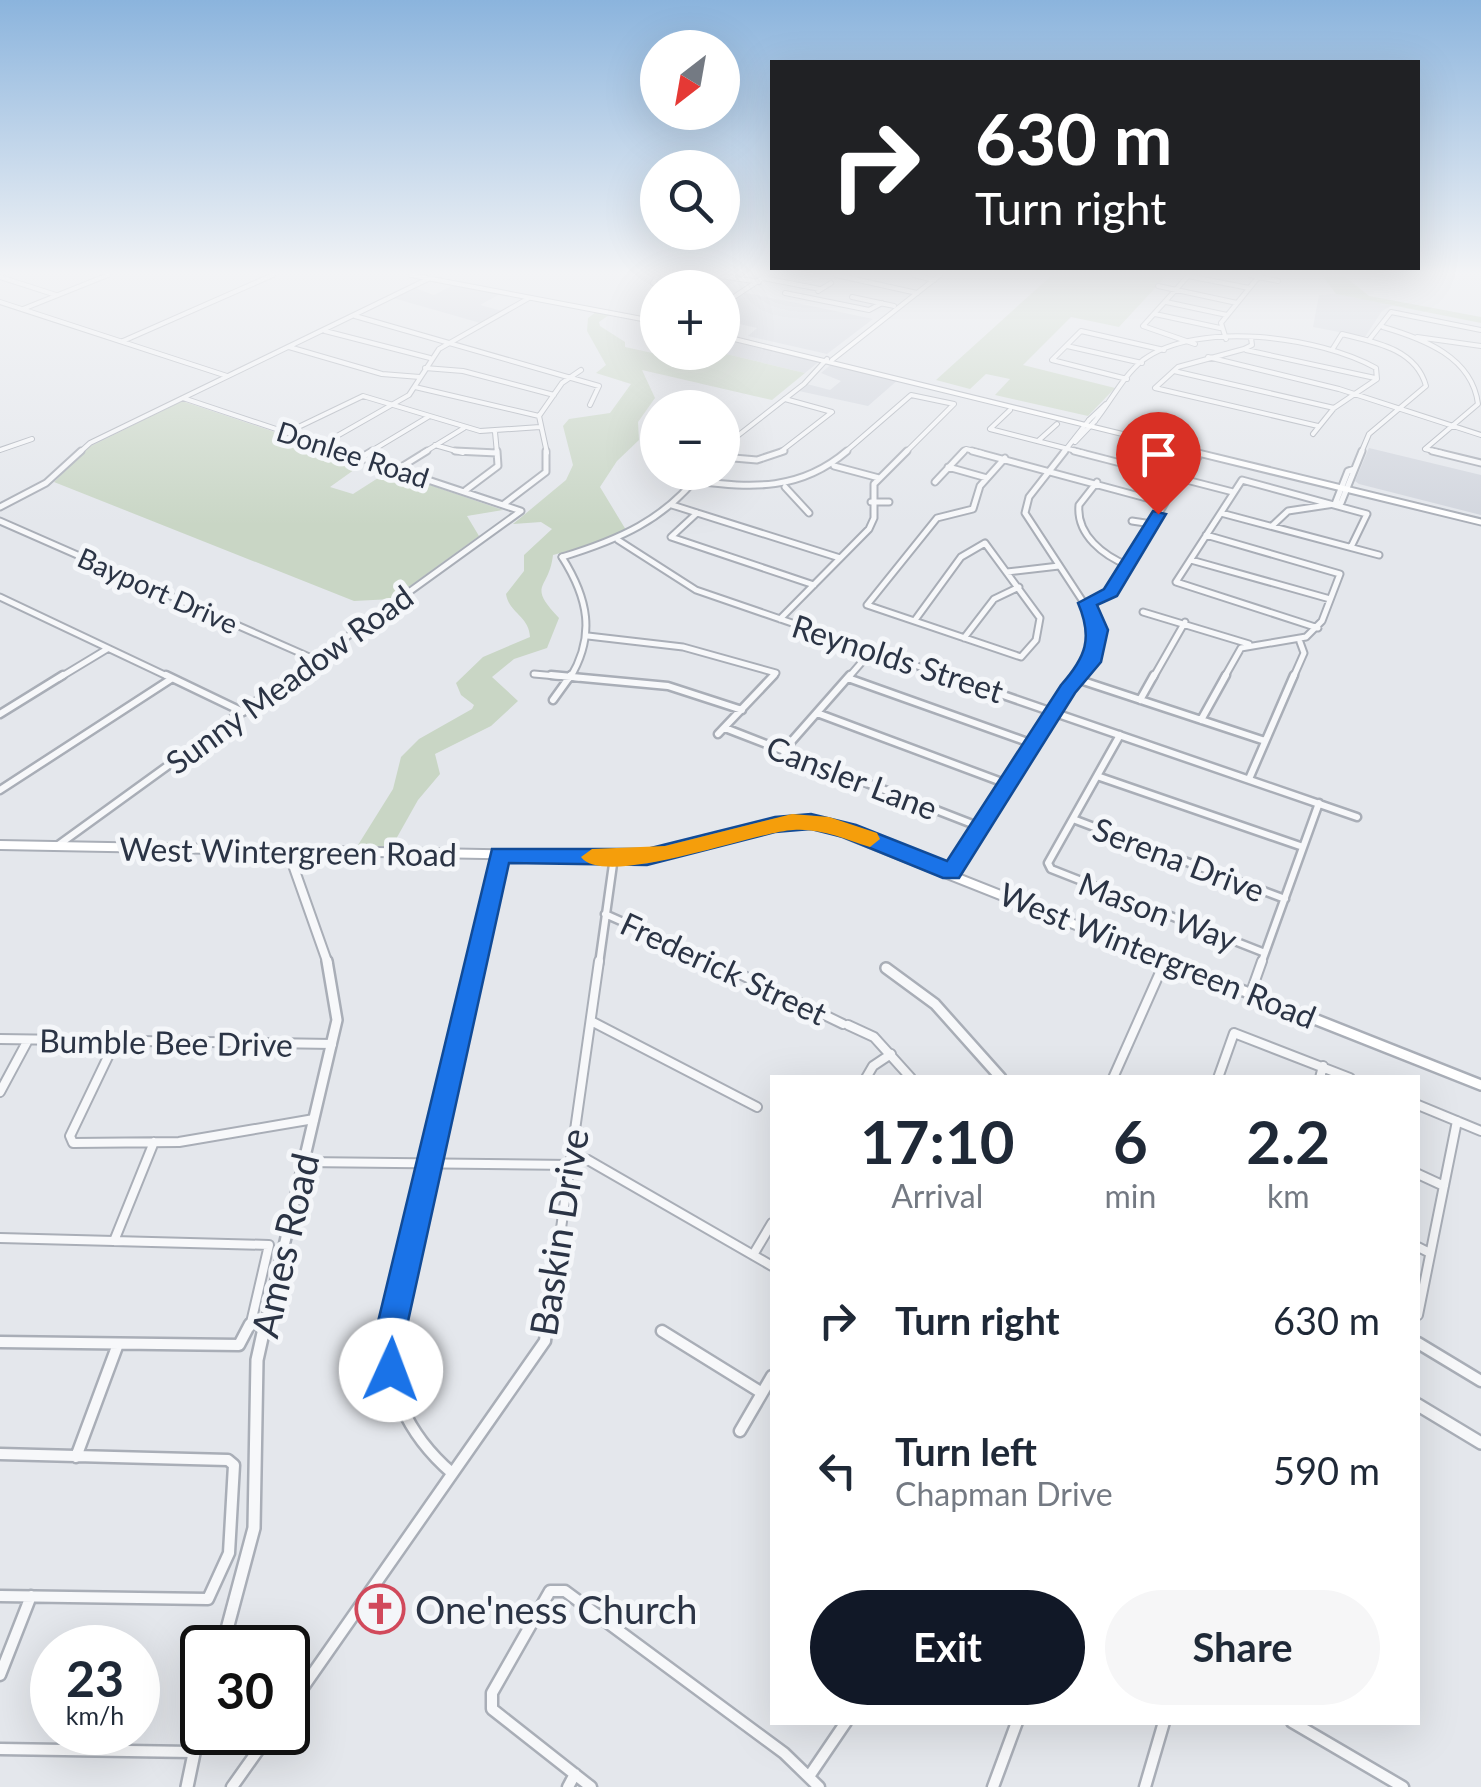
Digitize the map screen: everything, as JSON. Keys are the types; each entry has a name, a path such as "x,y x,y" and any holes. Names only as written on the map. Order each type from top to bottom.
{"main road":[{"path":"833,358 1481,519"},
{"name":"West Wintergreen Road","path":"0,845 614,857 665,854 775,824 811,822 848,830 1481,1085"}],"street":[{"path":"174,358 228,376"},
{"path":"0,506 46,483 90,443 264,358"},
{"path":"328,358 382,374 420,377"},
{"path":"324,444 415,388 430,358"},
{"path":"504,358 600,386 590,406"},
{"path":"740,434 831,358"},
{"path":"1054,358 1126,379"},
{"path":"1125,358 1142,362"},
{"path":"951,872 1098,647 1099,630 1087,603 1030,526 1025,513 1029,497 1126,379 1150,358"},
{"path":"1204,358 1172,370 1155,388 1318,426"},
{"path":"1213,358 1354,394 1481,435"},
{"path":"1284,358 1376,378"},
{"path":"1358,358 1376,368 1376,378"},
{"path":"1335,505 1369,434 1423,392 1425,376 1405,358"},
{"path":"1454,358 1476,377 1481,395 1471,412 1448,425 1425,449 1481,463"},
{"path":"425,368 462,371 554,395"},
{"path":"504,504 548,468 540,416 570,377 581,370"},
{"path":"1172,370 1334,408"},
{"path":"1313,434 1334,408 1376,378"},
{"path":"935,398 946,387"},
{"path":"415,388 540,416"},
{"path":"740,487 786,486 833,466 909,396 935,398 954,405 879,478 870,490 872,524 780,619"},
{"path":"287,432 355,397 464,427 495,432 540,427"},
{"name":"Donlee Road","path":"183,398 521,511"},
{"path":"740,460 776,458 832,412 784,399"},
{"path":"1010,410 992,430 1234,492"},
{"path":"1471,412 1481,414"},
{"path":"361,457 429,416"},
{"path":"1037,442 1057,424"},
{"path":"398,469 464,427"},
{"path":"465,491 495,470 495,432"},
{"path":"0,450 32,439"},
{"path":"1130,465 1146,445"},
{"path":"435,446 466,454 498,453"},
{"path":"934,482 964,450 1051,469 1165,502 1108,595 1087,603"},
{"path":"1182,479 1198,457"},
{"path":"914,620 962,557 985,544 1019,587 1040,623 1036,640 1021,657 867,605 937,518 973,509 987,478 1005,458"},
{"path":"833,466 879,478"},
{"path":"947,467 987,478"},
{"path":"1318,628 1184,588 1176,582 1242,480 1367,514 1351,547"},
{"path":"1098,482 1078,505 1079,522 1108,556 1128,566"},
{"path":"786,486 809,513"},
{"path":"553,700 576,675 588,636 587,610 562,557 618,540 672,505 686,490"},
{"path":"871,502 889,502"},
{"path":"672,505 840,558"},
{"path":"1272,526 1288,511 1335,505"},
{"name":"Sunny Meadow Road","path":"57,847 521,511"},
{"path":"696,513 670,537 814,585"},
{"path":"1221,513 1379,555"},
{"name":"Bayport Drive","path":"0,520 316,660"},
{"path":"1132,521 1152,524"},
{"path":"1143,612 1248,644 1300,642 1318,628 1340,574 1206,535"},
{"name":"Reynolds Street","path":"618,540 683,585 1358,816"},
{"path":"1191,560 1330,599"},
{"path":"1008,572 1059,566"},
{"path":"964,638 994,599 1019,587"},
{"path":"0,597 242,712"},
{"path":"1140,700 1185,622"},
{"path":"588,636 704,651 776,672 718,734"},
{"path":"1249,779 1304,653 1300,642"},
{"path":"1201,720 1236,654 1248,644"},
{"path":"783,751 874,648"},
{"path":"0,714 108,649"},
{"path":"534,674 668,686 742,710"},
{"path":"0,790 172,678"},
{"path":"848,678 1033,744"},
{"path":"1076,679 1265,741"},
{"path":"817,714 1007,784"},
{"name":"Cansler Lane","path":"725,728 980,827"},
{"path":"1073,819 1120,735"},
{"path":"1097,776 1303,847"},
{"path":"1251,992 1319,803"},
{"name":"Mason Way","path":"1073,819 1048,864 1051,869 1265,953"},
{"name":"Serena Drive","path":"1073,819 1284,898"},
{"name":"Ames Road","path":"228,1625 254,1528 258,1360 337,1020 330,966 308,894 288,851"},
{"path":"452,1473 430,1453 407,1418 395,1387 389,1350 500,855"},
{"name":"Baskin Drive","path":"310,1677 546,1340 614,857"},
{"name":"Frederick Street","path":"605,914 625,919 874,1037 908,1075"},
{"path":"1114,1075 1166,958"},
{"path":"886,968 935,1004 998,1075"},
{"path":"590,1021 757,1107"},
{"path":"1219,1075 1234,1033 1344,1075"},
{"name":"Bumble Bee Drive","path":"0,1039 332,1044"},
{"path":"0,1092 29,1039"},
{"path":"116,1040 70,1140 154,1142 314,1119"},
{"path":"869,1075 891,1054"},
{"path":"1321,1075 1324,1066"},
{"path":"1420,1106 1481,1131"},
{"path":"1420,1306 1457,1121"},
{"path":"114,1241 154,1142"},
{"path":"303,1162 588,1160 770,1265"},
{"path":"1420,1175 1444,1186"},
{"path":"754,1255 770,1227"},
{"path":"0,1238 268,1245 248,1329 239,1345 0,1342"},
{"path":"1420,1248 1430,1253"},
{"path":"662,1331 762,1393"},
{"path":"76,1457 118,1344"},
{"path":"1420,1344 1481,1381"},
{"path":"740,1430 770,1379"},
{"path":"1420,1406 1481,1443"},
{"path":"0,1454 228,1460 234,1465 233,1520 221,1582 208,1600 0,1596"},
{"path":"592,1787 492,1709 492,1693 550,1592 565,1592 810,1775 819,1787"},
{"path":"0,1674 31,1596"},
{"path":"810,1775 844,1725"},
{"path":"992,1787 1015,1725"},
{"path":"1159,1787 1146,1783 1163,1725"},
{"path":"1297,1725 1403,1787"},
{"path":"0,1749 180,1752"},
{"path":"187,1787 192,1755"},
{"path":"232,1787 254,1755"},
{"path":"568,1787 575,1774"}],"shaded area":[{"path":"744,358 814,358 821,360 805,373"},
{"path":"834,362 899,379 868,406 799,391 807,384 830,390 841,381 821,373"},
{"path":"1369,448 1481,475 1481,515 1359,484 1355,481"}],"green space":[{"path":"602,358 640,358 640,370 651,390 640,390 639,440 617,461 600,487 626,530 613,539 553,555 542,592 559,618 547,648 514,659 492,677 518,701 491,726 435,754 440,774 418,800 391,848 358,845 393,789 401,757 419,739 472,709 474,705 461,695 456,683 483,657 530,637 506,594 524,571 524,555 552,529 541,522 513,524 566,480 573,465 563,426 569,419 610,413 631,384 596,373 606,365"},
{"path":"740,358 744,358 805,373 772,400 642,370 740,370"},
{"path":"960,358 1030,358 1023,365 1115,388 1088,416 995,395 1010,379 986,374 970,389 936,380"},
{"path":"182,401 365,462 330,487 353,494 389,471 503,510 467,516 479,536 392,599 354,601 54,482 89,447"}],"slow traffic":[{"path":"592,857 665,854 792,822 829,824 870,839"}],"place":[{"name":"One'ness Church","path":"380,1609"}],"route":[{"path":"391,1370 392,1326 500,855 647,857 775,824 811,822 848,830 951,872 1068,690 1091,662 1098,647 1099,630 1087,603 1110,592 1158,514"}]}
